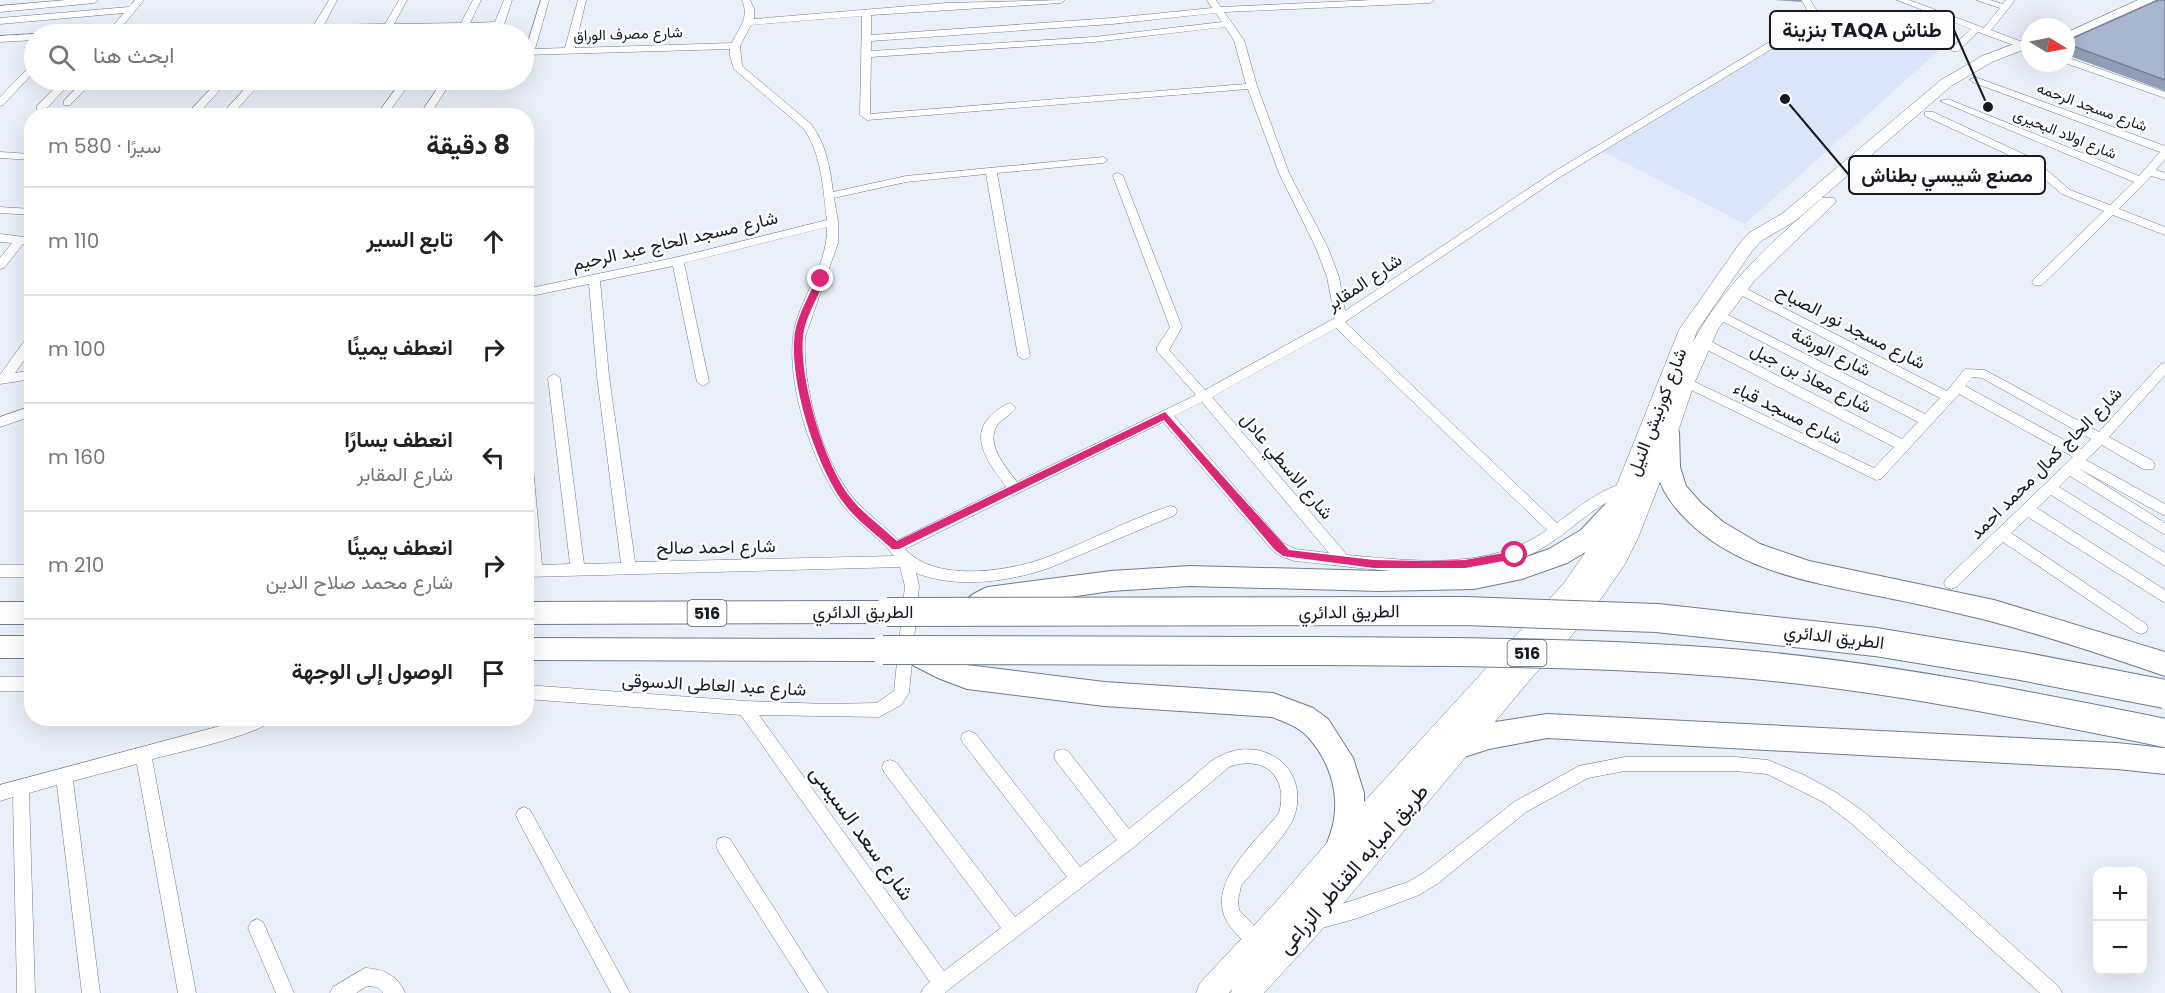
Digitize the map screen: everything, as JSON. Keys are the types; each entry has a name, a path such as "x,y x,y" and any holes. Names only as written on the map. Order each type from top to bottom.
{"highway":[{"path":"1668,432 1668,457 1673,484 1684,501 1700,518 1742,547 1790,567 1995,611 2165,664"},
{"path":"968,613 988,598 1111,581 1190,576 1379,581 1474,579 1522,569 1558,556 1590,537 1625,496"},
{"name":"الطريق الدائري","path":"534,613 886,612 1033,615 1473,610 1584,614 1697,621 1813,633 2055,671 2165,694"},
{"path":"0,613 24,613"},
{"path":"0,646 24,647"},
{"name":"الطريق الدائري","path":"534,649 1606,654 1732,663 1861,677 1994,698 2165,733"},
{"path":"897,651 967,677 1104,694 1273,705 1303,717 1318,728 1343,767 1350,793 1349,820 1341,846"},
{"path":"1461,745 1489,736 1547,726 2117,756 2165,761"}],"main road":[{"path":"2075,23 2127,0"},
{"path":"2075,34 2149,0"},
{"name":"شارع كورنيش النيل","path":"1341,846 1572,590 1605,542 1625,496 1664,387 1688,330 1746,247 1755,237 1789,217 1946,83 1987,59 2021,49"},
{"name":"شارع كورنيش النيل","path":"1461,745 1526,668 1547,648 1612,566 1649,484 1685,382 1702,342 1718,314 1737,288 1765,258 1945,100 2021,52"},
{"path":"1746,247 1760,249 1765,258"},
{"name":"طريق امبابه القناطر الزراعى","path":"1245,993 1308,924 1461,745"},
{"name":"طريق امبابه القناطر الزراعى","path":"1210,993 1258,942 1341,846"}],"street":[{"path":"0,9 94,0"},
{"path":"120,24 140,0"},
{"path":"320,24 333,0"},
{"path":"390,24 403,0"},
{"path":"465,24 477,0"},
{"path":"499,24 508,0"},
{"path":"534,30 545,0"},
{"path":"569,51 582,0"},
{"path":"746,0 751,13 750,22 740,33 734,46 733,58 742,73 798,116 813,134 824,164 832,222 832,242 828,260 800,329 798,351 802,386 816,434 847,500 896,547 906,561 939,575 1023,570 1044,564 1170,511"},
{"path":"750,22 1061,0"},
{"path":"1211,0 1229,24 1242,47 1252,86 1284,173 1322,248 1333,277 1339,320 1557,531"},
{"path":"867,38 1112,21 1219,10 1430,0"},
{"name":"شارع المقابر","path":"896,547 1204,396 1339,320 1556,175 1810,22 1814,14 1806,0"},
{"path":"1901,0 2021,44"},
{"path":"1980,0 2009,4"},
{"path":"1955,49 1982,29 2009,4"},
{"path":"0,21 131,10"},
{"path":"867,12 865,115 872,117 1252,86"},
{"path":"866,54 1091,41 1229,24"},
{"path":"0,51 16,38"},
{"path":"0,39 24,38"},
{"name":"شارع مصرف الوراق","path":"534,52 734,46"},
{"path":"2075,63 2165,95"},
{"path":"0,103 24,78"},
{"name":"شارع مسجد الرحمه","path":"1975,80 2165,153"},
{"path":"41,108 58,90"},
{"path":"67,103 79,90"},
{"path":"198,108 215,90"},
{"path":"232,108 249,90"},
{"path":"387,108 399,90"},
{"path":"428,108 440,90"},
{"name":"شارع اولاد البحيرى","path":"1945,100 2141,181"},
{"path":"1929,114 2025,158 2066,192 2165,231"},
{"path":"2038,282 2141,181 2165,153"},
{"path":"0,155 24,156"},
{"path":"828,196 906,179 1103,160"},
{"path":"2149,171 2165,177"},
{"path":"990,172 1024,356"},
{"name":"شارع الاسطي عادل","path":"1118,176 1176,327 1163,347 1163,351 1343,560"},
{"path":"0,210 24,212"},
{"name":"شارع مسجد الحاج عبد الرحيم","path":"534,291 678,261 832,222"},
{"path":"0,238 24,241"},
{"path":"0,265 24,243"},
{"path":"678,261 703,382"},
{"path":"594,279 603,376 630,568"},
{"name":"شارع مسجد نور الصباح","path":"1737,288 1953,392 2076,462"},
{"name":"شارع الورشة","path":"1718,314 1927,421"},
{"name":"شارع معاذ بن جبل","path":"1702,342 1904,446"},
{"path":"2,379 24,350"},
{"name":"شارع الحاج كمال محمد احمد","path":"1951,583 2160,382 2165,367"},
{"path":"1904,446 1969,372 1985,374 2148,465"},
{"path":"2,379 24,375"},
{"path":"554,378 578,570"},
{"name":"شارع مسجد قباء","path":"1685,382 1876,475 1904,446"},
{"path":"1010,408 996,416 985,435 987,447 1014,489"},
{"path":"0,422 24,414"},
{"path":"1165,415 1278,547 1295,555 1374,564 1424,565 1487,561 1526,551 1605,496 1625,496"},
{"path":"2076,462 2165,511"},
{"path":"2076,462 2165,530"},
{"path":"2050,488 2165,560"},
{"path":"2027,509 2165,597"},
{"path":"2002,534 2141,628"},
{"name":"شارع احمد صالح","path":"534,571 906,561"},
{"name":"شارع عبد العاطى الدسوقى","path":"534,693 745,708 879,710 896,700 901,693 912,586 906,561"},
{"path":"0,571 24,571"},
{"path":"0,684 24,684"},
{"name":"شارع سعد السيسى","path":"745,708 936,988"},
{"path":"0,793 246,726"},
{"path":"969,738 1078,878"},
{"path":"143,754 187,993"},
{"path":"1062,756 1128,841"},
{"path":"936,988 1128,841 1223,762 1234,757 1254,756 1274,764 1292,790 1291,805 1286,817 1234,881 1229,898 1234,920 1258,942"},
{"path":"1308,924 1413,889 1431,878 1520,807 1585,771 1625,764 1735,764 1768,767 1831,798 1858,818 2053,993"},
{"path":"890,767 1012,928"},
{"path":"64,775 91,993"},
{"path":"21,787 26,993"},
{"path":"524,815 621,993"},
{"path":"724,845 819,993"},
{"path":"257,928 285,993"},
{"path":"339,993 365,977 381,978 396,993"}],"shaded area":[{"path":"1826,14 1942,48 1745,224 1600,150"}],"building":[{"path":"2158,0 2165,0 2165,80 2075,47 2075,37"}],"place":[{"name":"مصنع شيبسي بطناش","path":"1785,99"},
{"name":"بنزينة TAQA طناش","path":"1988,107"}],"route":[{"path":"821,279 800,329 798,351 802,386 816,434 834,479 847,500 896,547 1165,415 1278,547 1287,553 1374,564 1424,565 1465,564 1515,555"}]}
